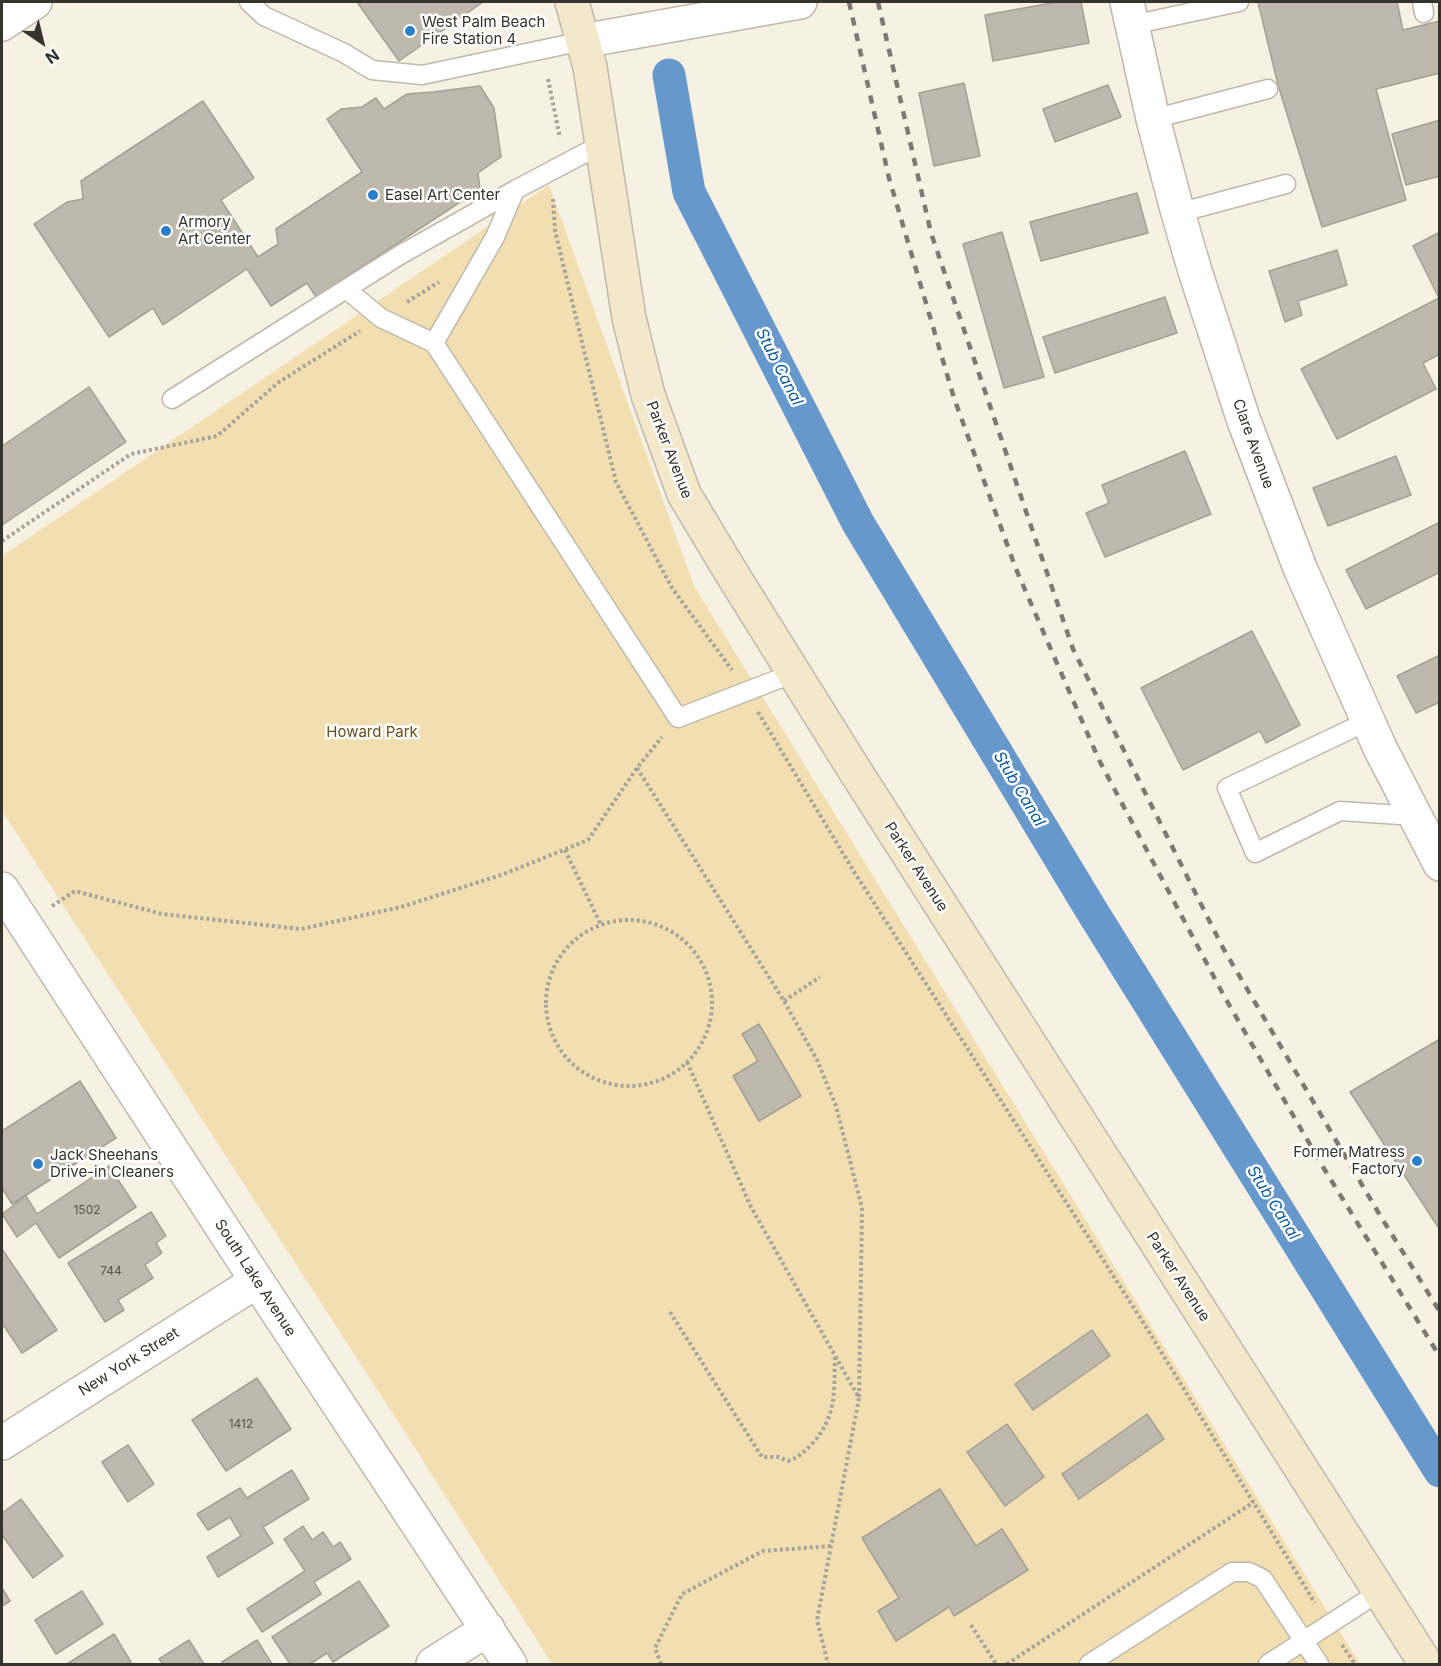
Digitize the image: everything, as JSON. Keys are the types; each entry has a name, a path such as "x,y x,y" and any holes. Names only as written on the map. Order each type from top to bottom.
{"street":[{"path":"2,24 35,2"},
{"name":"Parker Avenue","path":"572,2 590,67 629,318 652,406 684,494 794,674 1426,1665"},
{"path":"584,41 800,2"},
{"name":"Clare Avenue","path":"1129,14 1153,119 1178,213 1244,421 1300,568 1368,721 1440,864"},
{"name":"South Lake Avenue","path":"2,889 13,931 257,1281 510,1665"},
{"name":"New York Street","path":"2,1443 257,1281"},
{"path":"433,1665 488,1629"}],"lane":[{"path":"249,2 264,16 344,53 372,70 422,75 584,41"},
{"path":"1129,14 1239,2"},
{"path":"1153,119 1268,89"},
{"path":"172,399 400,255 602,144"},
{"path":"1178,213 1286,184"},
{"path":"434,344 495,237 515,190"},
{"path":"346,289 381,318 434,344 678,718 794,674"},
{"path":"1368,721 1227,788 1255,853 1340,811 1415,816"},
{"path":"1089,1665 1232,1572 1249,1572 1263,1579 1319,1665"},
{"path":"1268,1665 1379,1592"}],"path":[{"path":"543,205 562,193"},
{"path":"553,198 555,231 616,482 672,588 746,692 853,870 1141,1319 1355,1665"},
{"path":"2,541 131,454 217,436 279,382 447,277"},
{"path":"13,931 75,891 162,914 301,929 401,907 504,874 588,840 637,768 678,718"},
{"path":"637,768 784,1000 817,1060 836,1106 862,1208 859,1398 817,1620 828,1665"},
{"path":"564,850 601,925"},
{"path":"616,921 647,922 663,927 676,934 698,956 711,985 711,1016 700,1046 687,1062 670,1076 649,1083 616,1085 605,1083 575,1067 560,1051 547,1020 546,998 550,976 563,953 574,941 601,925 616,921"},
{"path":"784,1000 820,977"},
{"path":"687,1062 751,1207 859,1398"},
{"path":"670,1312 762,1457 778,1457 788,1461 805,1451 818,1437 830,1418 835,1394 835,1356"},
{"path":"1006,1665 1254,1502"},
{"path":"661,1665 655,1648 682,1594 763,1551 831,1546"},
{"path":"971,1625 996,1665"}],"green space":[{"name":"Howard Park","path":"549,185 694,586 1360,1664 552,1664 406,1434 2,811 2,556"}],"building":[{"name":"West Palm Beach Fire Station 4","path":"357,2 483,2 399,61"},
{"path":"1057,2 1081,2 1089,43 993,61 985,15"},
{"path":"1258,2 1397,2 1403,30 1440,21 1440,73 1376,89 1406,200 1322,227 1278,85"},
{"path":"964,83 980,156 934,166 919,93"},
{"path":"1108,85 1121,117 1055,142 1043,109"},
{"path":"480,86 494,108 501,157 478,173 480,189 316,297 307,283 271,306 247,269 163,325 153,308 109,337 34,224 67,202 83,199 81,181 203,101 254,178 221,200 258,257 278,244 276,229 362,172 327,119 341,109 362,107 376,98 384,109 407,94"},
{"path":"1440,120 1440,176 1406,185 1392,134"},
{"path":"1137,193 1148,233 1041,261 1030,222"},
{"path":"1002,232 1044,377 1004,388 963,244"},
{"path":"1440,232 1440,354 1423,363 1436,389 1337,439 1301,369 1439,298 1413,246"},
{"path":"1337,250 1347,285 1298,301 1302,315 1285,322 1269,271"},
{"path":"1165,297 1177,333 1055,373 1043,337"},
{"path":"89,387 126,442 2,525 2,446"},
{"path":"1185,451 1211,514 1105,557 1086,513 1109,503 1102,485"},
{"path":"1396,456 1411,495 1328,526 1313,488"},
{"path":"1440,522 1440,572 1366,609 1346,570"},
{"path":"1252,631 1300,725 1266,743 1260,731 1183,770 1141,688"},
{"path":"1440,655 1440,702 1416,713 1397,676"},
{"path":"759,1024 801,1096 759,1121 733,1076 758,1061 742,1034"},
{"name":"Former Matress Factory","path":"1440,1039 1440,1230 1350,1092"},
{"name":"Jack Sheehans Drive-in Cleaners","path":"80,1081 116,1138 12,1204 2,1188 2,1131"},
{"path":"109,1166 136,1207 59,1258 36,1223 17,1237 2,1214 26,1196 37,1214"},
{"path":"151,1212 166,1236 156,1243 162,1253 145,1265 153,1278 118,1300 124,1310 105,1322 68,1263"},
{"path":"2,1249 57,1330 22,1353 2,1323"},
{"path":"1092,1330 1110,1356 1033,1410 1015,1384"},
{"path":"257,1378 291,1429 226,1471 192,1420"},
{"path":"1147,1414 1164,1439 1079,1499 1062,1474"},
{"path":"1007,1424 1044,1477 1005,1506 967,1452"},
{"path":"128,1445 154,1484 128,1502 102,1462"},
{"path":"292,1470 309,1499 263,1527 273,1543 218,1577 207,1557 241,1536 230,1517 208,1530 197,1514 240,1488 247,1498"},
{"path":"940,1489 976,1546 1002,1529 1028,1570 954,1616 949,1607 896,1641 878,1611 899,1598 862,1538"},
{"path":"21,1499 63,1556 33,1578 2,1535 2,1513"},
{"path":"303,1526 312,1540 323,1532 333,1547 340,1542 351,1559 314,1582 321,1594 262,1632 247,1609 305,1571 284,1539"},
{"path":"359,1581 389,1626 333,1662 327,1653 310,1664 290,1664 272,1637"},
{"path":"2,1588 10,1601 2,1606"},
{"path":"82,1591 103,1624 56,1654 35,1620"},
{"path":"114,1634 131,1662 127,1664 67,1664"},
{"path":"189,1640 204,1664 163,1664 159,1659"},
{"path":"257,1640 272,1664 224,1664 222,1662"}],"waterway":[{"name":"Stub Canal","path":"669,75 689,192 858,523 1090,908 1440,1471"}],"railway":[{"path":"849,2 889,178 954,398 1016,569 1099,760 1224,996 1323,1167 1440,1357"},
{"path":"878,2 931,233 1073,649 1223,948 1378,1212 1440,1312"}],"place":[{"name":"West Palm Beach Fire Station 4","path":"410,31"},
{"name":"Easel Art Center","path":"373,195"},
{"name":"Armory Art Center","path":"166,231"},
{"name":"Former Matress Factory","path":"1417,1161"},
{"name":"Jack Sheehans Drive-in Cleaners","path":"38,1164"}]}
